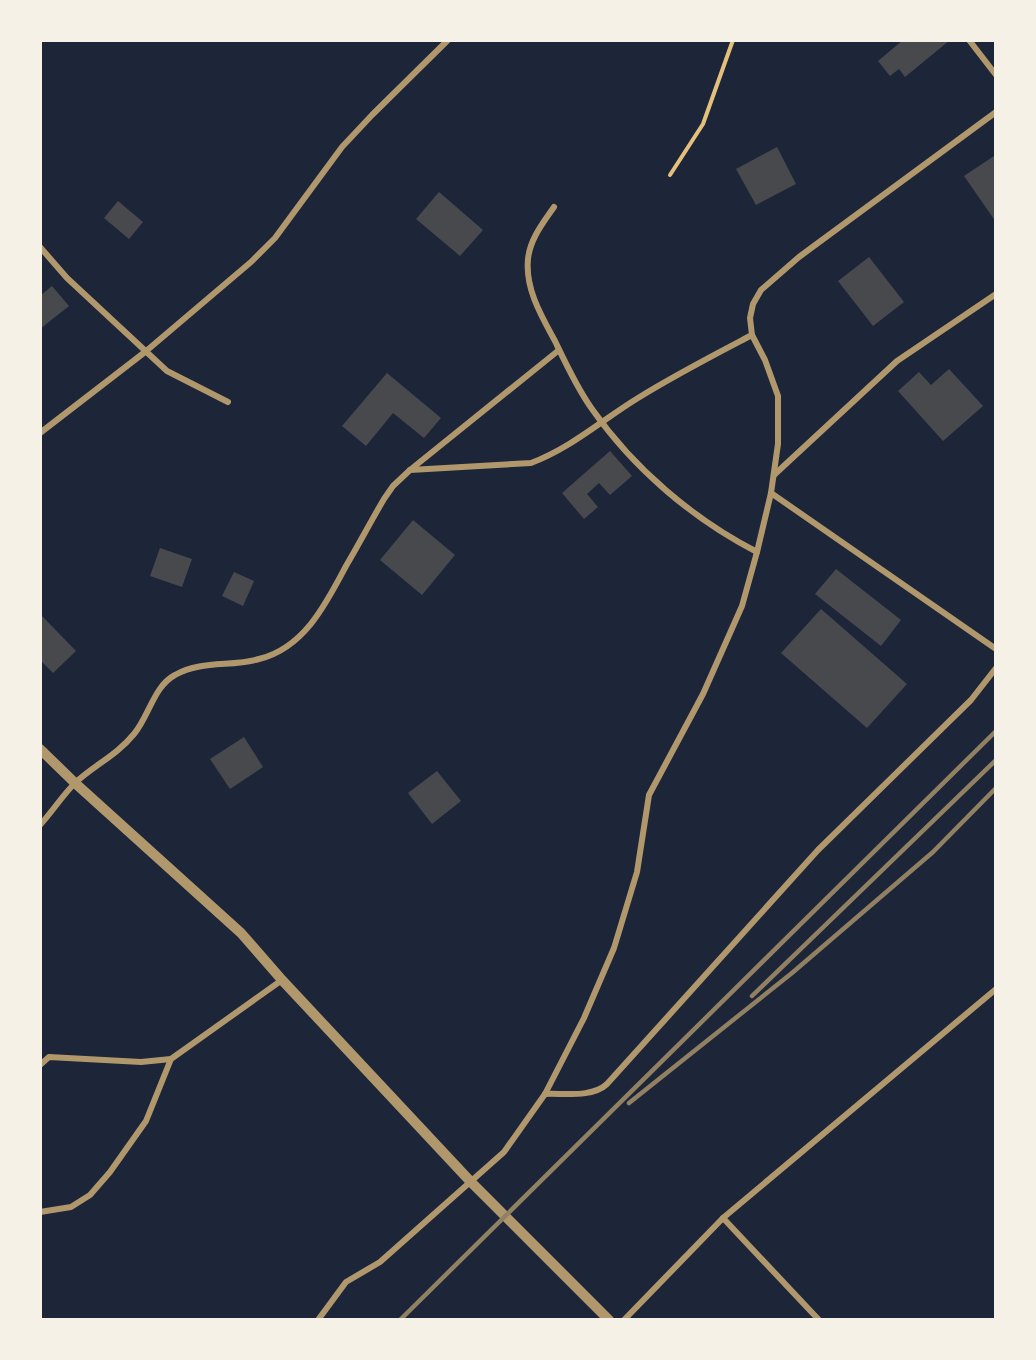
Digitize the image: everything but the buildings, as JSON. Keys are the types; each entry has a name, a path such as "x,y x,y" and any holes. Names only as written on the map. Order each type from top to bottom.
{"street":[{"path":"40,433 145,352 251,262 302,203 342,147 448,40"},
{"path":"969,40 996,75"},
{"path":"974,48 976,40"},
{"path":"318,1320 346,1282 380,1262 504,1152 545,1094 584,1018 614,948 636,872 649,795 703,694 742,606 771,493 778,444 778,396 765,360 752,335 750,318 753,304 761,290 799,257 996,111"},
{"path":"554,207 532,242 528,261 530,283 536,305 591,408 620,445 677,500 724,535 757,552"},
{"path":"40,247 67,278 167,371 228,402"},
{"path":"773,476 897,361 996,294"},
{"path":"410,470 531,463 545,458 603,423 637,399 752,335"},
{"path":"40,825 75,783 117,753 141,724 162,687 174,675 200,667 258,660 275,654 292,643 321,611 393,486 559,350"},
{"path":"771,493 996,649"},
{"path":"545,1094 594,1093 602,1090 818,850 971,700 996,668"},
{"path":"40,749 241,933 470,1181 609,1320"},
{"path":"40,1057 141,1062 171,1059 282,980"},
{"path":"624,1320 723,1218 996,989"},
{"path":"40,1065 49,1057"},
{"path":"40,1212 72,1207 90,1195 111,1172 146,1121 171,1059"},
{"path":"723,1218 819,1320"}],"path":[{"path":"670,175 703,124 733,40"}],"shaded area":[{"path":"41,41 995,41 995,1319 41,1319"}],"railway":[{"path":"400,1320 996,731"},
{"path":"752,996 996,760"},
{"path":"629,1103 792,973 933,852 996,788"}]}
